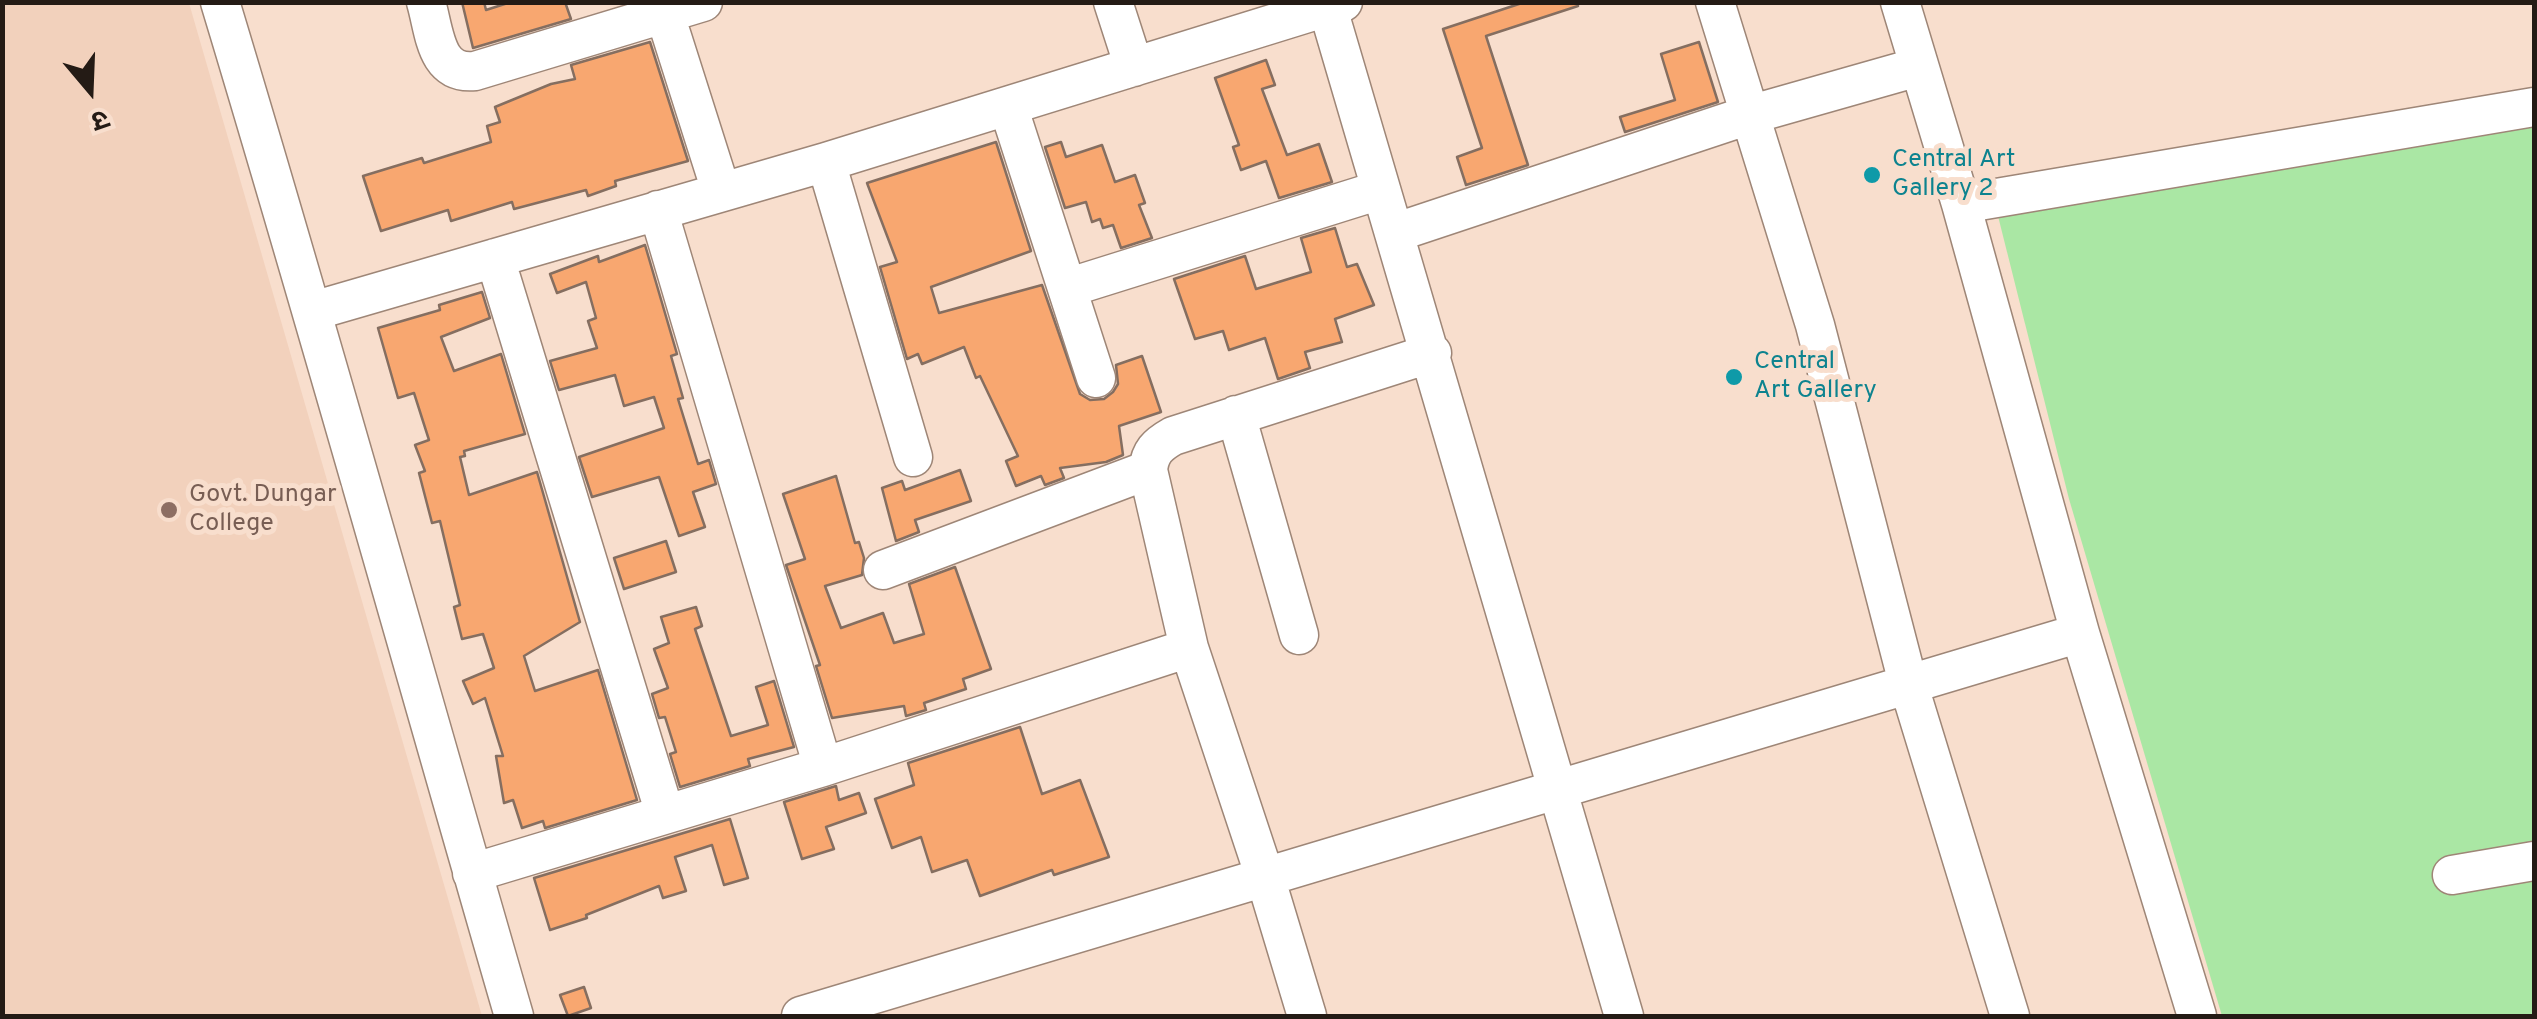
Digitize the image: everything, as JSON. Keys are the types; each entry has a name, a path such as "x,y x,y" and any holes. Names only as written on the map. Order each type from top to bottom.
{"street":[{"path":"220,2 514,1016"},
{"path":"426,2 441,55 448,67 459,72 475,71 663,9 703,2"},
{"path":"1113,2 1134,67"},
{"path":"1715,2 1814,325 1908,683 2010,1016"},
{"path":"1900,2 1961,204 2080,633 2197,1016"},
{"path":"313,312 826,162 1332,4 1380,190 1432,353 1554,788 1624,1016"},
{"path":"663,9 721,191"},
{"path":"1394,234 1749,115 1918,67"},
{"path":"1008,106 1096,378"},
{"path":"1961,204 2534,107"},
{"path":"826,162 913,457"},
{"path":"1067,288 1380,190"},
{"path":"658,210 823,766"},
{"path":"495,258 665,814"},
{"path":"1307,1016 1189,648 1148,470 1150,457 1158,444 1236,415 1432,353"},
{"path":"1236,415 1299,635"},
{"path":"883,570 1148,470"},
{"path":"802,1016 2080,633"},
{"path":"472,873 823,766 1189,648"},
{"path":"2452,875 2534,861"}],"shaded area":[{"name":"Govt. Dungar College","path":"2,3 189,3 482,1016 3,1016"}],"green space":[{"path":"2534,127 2534,1016 2222,1016 2069,499 1998,216"}],"building":[{"path":"462,2 484,2 486,10 511,2 565,2 571,19 473,48"},
{"path":"1525,2 1577,2 1578,6 1486,36 1528,165 1466,185 1457,157 1482,148 1443,29"},
{"path":"650,42 688,161 615,181 616,186 588,196 586,190 514,209 512,202 451,221 448,210 381,231 363,176 422,158 424,163 491,142 487,126 500,122 495,107 551,84 575,79 571,65"},
{"path":"1699,42 1718,102 1625,132 1620,117 1675,100 1661,54"},
{"path":"1266,60 1275,85 1262,89 1287,155 1319,144 1332,182 1279,198 1266,161 1241,170 1233,147 1239,145 1215,78"},
{"path":"996,142 1031,251 931,287 939,313 1042,285 1080,394 1090,400 1104,399 1118,384 1116,365 1142,356 1161,412 1119,426 1123,455 1106,462 1060,468 1064,478 1045,485 1041,476 1016,486 1006,461 1018,456 980,376 976,378 964,347 922,364 918,354 907,359 880,267 897,262 867,183"},
{"path":"1061,142 1066,157 1102,145 1115,182 1135,175 1145,203 1139,205 1152,238 1121,248 1113,225 1103,228 1100,219 1092,222 1086,202 1065,208 1045,147"},
{"path":"1335,228 1347,267 1357,264 1374,305 1335,319 1342,342 1305,352 1310,368 1278,379 1265,338 1229,350 1223,331 1195,339 1174,279 1245,256 1256,289 1311,272 1301,238"},
{"path":"645,245 677,354 671,356 683,398 678,399 698,464 709,460 716,484 693,492 705,527 679,536 659,477 592,497 579,457 664,428 654,397 624,406 615,375 559,390 550,361 597,348 588,321 596,318 586,282 557,293 550,274 598,256 599,262"},
{"path":"482,292 490,318 441,337 454,371 501,354 525,434 464,451 465,456 460,457 469,495 537,472 580,622 524,656 535,691 598,670 637,800 545,828 543,821 522,828 513,800 504,803 496,756 503,756 485,698 473,704 463,681 494,668 483,634 462,639 454,607 460,605 440,521 432,523 419,473 425,471 415,445 429,440 414,393 398,398 378,328 440,310 439,305"},
{"path":"960,470 971,501 915,520 919,532 896,541 882,488 902,481 905,490"},
{"path":"836,476 855,543 859,542 864,558 862,575 825,586 841,628 883,613 894,643 924,634 909,584 955,567 991,669 963,679 966,689 924,703 926,710 906,716 904,706 832,718 816,666 820,665 786,565 805,559 783,494"},
{"path":"666,541 676,572 624,589 614,558"},
{"path":"696,607 702,626 695,629 731,736 768,725 756,687 774,681 794,747 748,759 750,766 680,787 670,754 676,752 665,717 659,718 652,694 668,688 654,649 669,643 661,617"},
{"path":"1020,727 1042,794 1080,780 1109,857 1054,875 1052,870 980,896 967,860 932,872 921,837 892,848 875,799 914,785 908,763"},
{"path":"836,786 839,800 859,793 866,813 826,827 834,849 802,859 784,802"},
{"path":"730,819 748,878 724,885 712,845 675,857 686,891 663,898 659,886 550,930 534,878"},
{"path":"584,987 591,1008 568,1016 560,995"}],"place":[{"name":"Central Art Gallery 2","path":"1872,175"},
{"name":"Central Art Gallery","path":"1734,377"},
{"name":"Govt. Dungar College","path":"169,510"}]}
